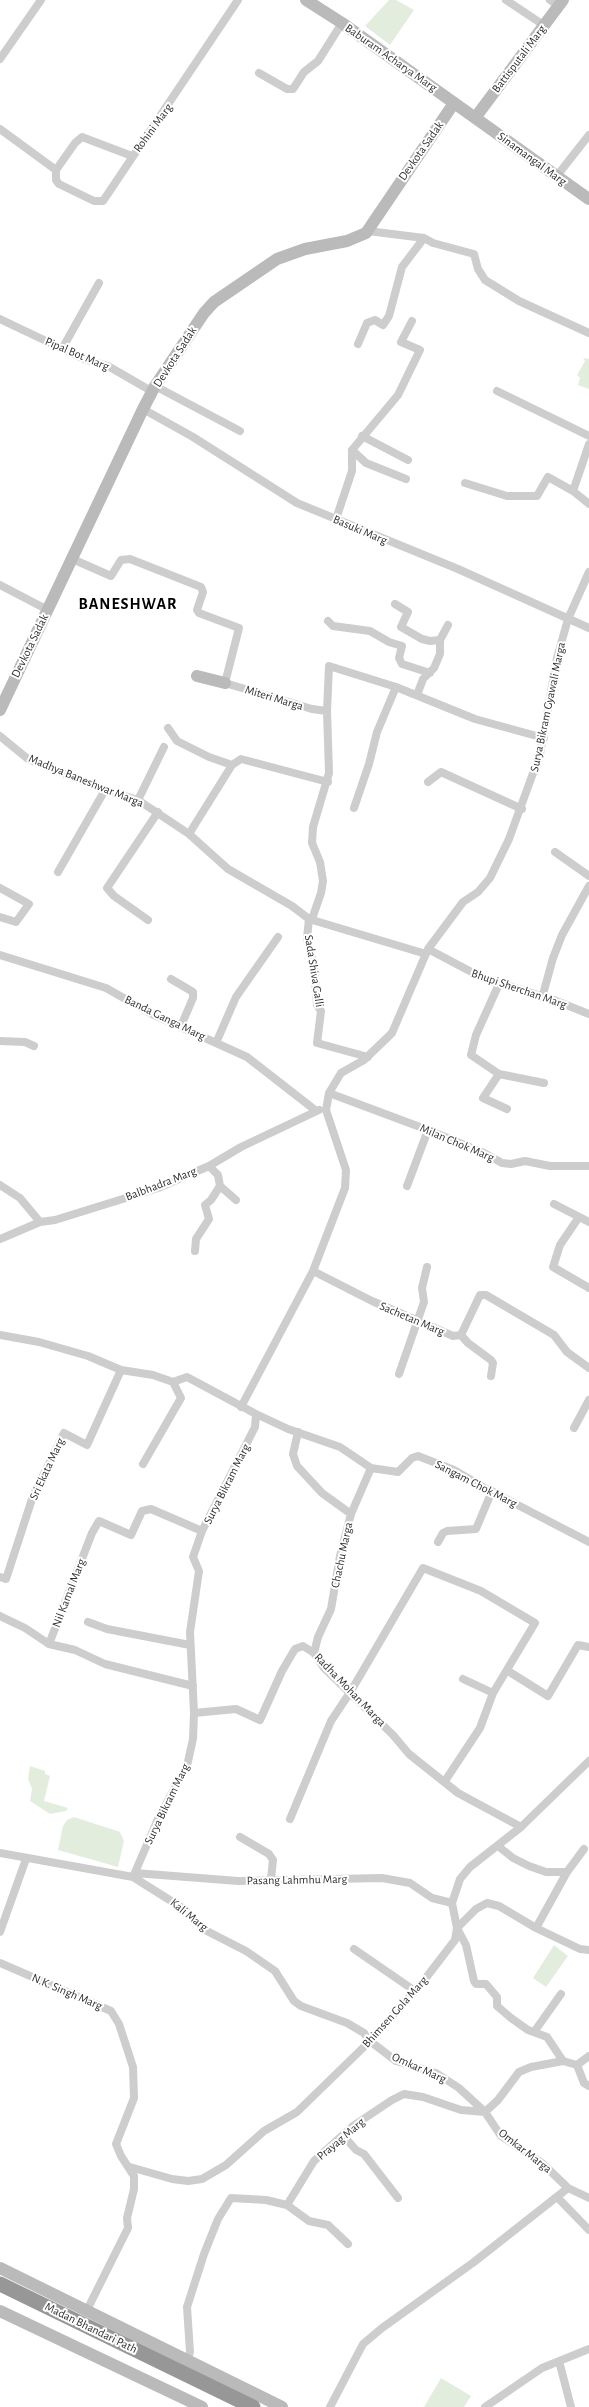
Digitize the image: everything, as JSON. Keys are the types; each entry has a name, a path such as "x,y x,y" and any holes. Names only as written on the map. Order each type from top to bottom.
{"highway":[{"name":"Madan Bhandari Path","path":"0,2284 185,2365 253,2407"},
{"name":"Madan Bhandari Path","path":"0,2295 232,2407"}],"main road":[{"name":"Baburam Acharya Marg","path":"306,0 342,23 475,118"},
{"name":"Battisputali Marg","path":"475,118 544,26 557,2"},
{"name":"Devkota Sadak","path":"0,710 48,610 70,558 143,409 191,330 214,302 260,269 281,257 299,250 355,238 368,231 454,103"},
{"name":"Sinamangal Marg","path":"475,118 556,178 589,199"},
{"path":"195,675 225,684"},
{"path":"0,2268 87,2310 185,2365 282,2407"},
{"path":"0,2312 202,2407"}],"street":[{"path":"0,59 41,0"},
{"name":"Rohini Marg","path":"56,170 74,142 82,138 132,156 166,110 238,0"},
{"path":"506,0 544,26"},
{"path":"259,72 287,89 293,89 304,72 318,61 342,23"},
{"path":"0,128 56,170 56,180 59,184 98,202 107,197 132,156"},
{"path":"556,178 589,135"},
{"path":"368,231 424,238 433,243 474,254 478,269 486,280 519,301 589,333"},
{"path":"358,344 367,323 375,320 384,325 389,316 402,267 424,238"},
{"path":"62,349 99,284"},
{"name":"Pipal Bot Marg","path":"0,319 62,349 108,366 240,431"},
{"path":"336,519 352,471 352,450 362,436 398,395 420,350 401,342 412,321"},
{"path":"497,392 589,436"},
{"name":"Basuki Marg","path":"143,409 193,437 297,503 458,569 589,628"},
{"path":"362,436 408,460"},
{"path":"573,491 589,444"},
{"path":"352,450 366,464 406,479"},
{"path":"465,483 507,496 537,496 548,477 573,491 589,504"},
{"path":"70,558 110,576 121,560 130,558 201,587 203,592 197,610 199,613 239,628 225,684"},
{"name":"Surya Bikram Gyawali Marga","path":"326,1110 329,1093 340,1073 368,1056 392,1033 427,952 463,902 478,892 490,878 522,809 544,738 557,658 568,619 589,572"},
{"path":"0,585 48,610"},
{"path":"395,604 408,612 401,627 426,640 440,640"},
{"path":"328,621 333,626 370,630 389,642 402,646 399,658 402,664 430,673"},
{"path":"417,695 423,679 430,673 440,654 440,640 448,625"},
{"path":"310,919 321,893 323,881 320,862 312,843 312,827 328,782 329,773 327,711 329,666 396,687 475,719 544,738"},
{"name":"Miteri Marga","path":"225,684 312,709 327,711"},
{"path":"354,808 370,764 377,732 396,687"},
{"path":"168,728 177,741 209,757 232,765"},
{"name":"Madhya Baneshwar Marga","path":"0,736 28,759 105,790 138,800 189,834 228,869 292,906 310,919 427,952"},
{"path":"138,800 164,747"},
{"path":"189,834 232,765 240,759 328,782"},
{"path":"428,782 441,772 522,809"},
{"path":"58,872 105,790"},
{"path":"148,920 114,896 107,888 158,812"},
{"path":"555,852 589,876"},
{"path":"542,998 560,941 589,886"},
{"path":"0,888 29,904 16,922 0,917"},
{"name":"Sada Shiva Galli","path":"310,919 307,938 314,967 317,1005 321,1011 317,1043 368,1056"},
{"path":"216,1043 236,997 278,937"},
{"name":"Bhupi Sherchan Marg","path":"427,952 499,984 589,1014"},
{"name":"Banda Ganga Marg","path":"0,955 106,988 152,1014 248,1057 315,1110"},
{"path":"171,979 193,992 193,998 181,1026"},
{"path":"499,984 476,1035 470,1059 499,1074 544,1083"},
{"path":"0,1041 25,1042 34,1046"},
{"path":"499,1074 483,1098 507,1109"},
{"name":"Milan Chok Marg","path":"329,1093 428,1130 484,1153 502,1163 511,1164 525,1161 550,1166 589,1166"},
{"name":"Balbhadra Marg","path":"0,1239 40,1222 55,1220 158,1188 209,1166 241,1147 315,1110 326,1110"},
{"path":"241,1407 313,1271 345,1188 346,1170 326,1110"},
{"path":"407,1186 428,1130"},
{"path":"209,1166 218,1175 220,1186 236,1200"},
{"path":"0,1185 20,1198 40,1222"},
{"path":"195,1251 196,1239 209,1219 205,1205 212,1200 220,1186"},
{"path":"554,1204 589,1222"},
{"path":"579,1217 560,1244 553,1267 589,1288"},
{"path":"399,1374 416,1331 417,1319 424,1302 422,1288 427,1267"},
{"name":"Sachetan Marg","path":"313,1271 372,1301 417,1319 452,1336 461,1335 480,1295 486,1295 554,1335 567,1352 589,1368"},
{"path":"461,1335 468,1344 491,1360 493,1363 491,1376"},
{"path":"0,1336 38,1342 88,1356 121,1370 153,1376 173,1382 187,1377 256,1414"},
{"name":"Sri Ekata Marg","path":"0,1577 6,1579 33,1496 64,1433 87,1445 121,1370"},
{"path":"143,1464 181,1398 173,1382"},
{"path":"574,1428 589,1400"},
{"name":"Sangam Chok Marg","path":"256,1414 298,1432 340,1447 371,1468 398,1472 412,1458 418,1456 454,1470 589,1542"},
{"name":"Surya Bikram Marg","path":"134,1875 158,1819 187,1766 193,1739 194,1713 190,1632 199,1571 193,1557 202,1531 255,1427 256,1414"},
{"name":"Chachu Marga","path":"298,1432 293,1454 297,1466 322,1493 351,1514 340,1556 331,1609 318,1637 314,1653"},
{"path":"351,1514 371,1468"},
{"path":"438,1542 443,1533 447,1531 476,1529 492,1491"},
{"name":"Nil Kamal Marg","path":"193,1686 105,1664 75,1650 49,1644 92,1533 99,1521 131,1535 142,1511 151,1509 202,1531"},
{"path":"290,1820 340,1704 351,1692 423,1568 481,1591 535,1623 508,1671 493,1693 480,1728 445,1781"},
{"path":"0,1616 25,1628 49,1644"},
{"path":"88,1622 107,1629 190,1645"},
{"path":"508,1671 548,1696 578,1645 589,1648"},
{"name":"Radha Mohan Marga","path":"194,1713 236,1709 260,1720 282,1671 295,1649 303,1646 314,1653 324,1668 351,1692 393,1735 409,1754 445,1781 458,1793 520,1826"},
{"path":"463,1679 493,1693"},
{"path":"564,2061 553,2042 547,2037 534,2032 511,2018 497,2006 496,1997 486,1984 476,1984 466,1945 457,1928 452,1903 463,1875 470,1867 498,1846 589,1762"},
{"path":"240,1837 269,1854 273,1860 271,1879"},
{"path":"498,1846 513,1858 529,1866 546,1872 567,1872"},
{"path":"536,1928 567,1872 584,1849"},
{"name":"Kali Marg","path":"0,1853 26,1859 134,1875 184,1909 203,1929 246,1951 275,1971 294,2001 301,2006 347,2023 364,2033 370,2042"},
{"path":"0,1932 26,1859"},
{"name":"Pasang Lahmhu Marg","path":"134,1875 238,1881 271,1879 382,1878 410,1883 432,1898 452,1903"},
{"path":"457,1928 487,1903 513,1913 536,1928 580,1949 589,1950"},
{"name":"Bhimsen Gola Marg","path":"130,2167 172,2179 188,2181 202,2179 226,2165 264,2131 297,2112 370,2042 415,1991 455,1940 457,1928"},
{"path":"354,1948 415,1991"},
{"name":"N.K. Singh Marg","path":"0,1963 106,2008 114,2016 127,2048 135,2080 134,2098 116,2144 121,2156 130,2167"},
{"path":"534,2032 561,1994"},
{"name":"Omkar Marg","path":"370,2042 396,2061 436,2074 459,2088 485,2112"},
{"path":"577,2065 589,2056"},
{"path":"485,2112 498,2100 519,2072 532,2067 564,2061 577,2065"},
{"path":"577,2065 584,2083 589,2086"},
{"name":"Prayag Marg","path":"287,2205 314,2161 353,2126 404,2094 436,2101 461,2110 485,2112"},
{"name":"Omkar Marga","path":"485,2112 501,2136 542,2163 568,2188 589,2198"},
{"path":"342,2135 356,2150 364,2154 398,2198"},
{"path":"87,2310 128,2228 127,2218 134,2189 134,2176 130,2167"},
{"path":"330,2407 363,2344 474,2262 568,2188"},
{"path":"557,2197 589,2230"},
{"path":"185,2365 190,2352 187,2307 193,2282 218,2219 230,2198 266,2200 287,2205 309,2220 328,2225 348,2244"},
{"path":"485,2407 542,2368 589,2349"},
{"path":"559,2361 571,2407"}],"green space":[{"path":"389,0 396,0 414,10 390,45 365,26"},
{"path":"583,358 589,359 589,389 578,385 580,378 577,375 585,361"},
{"path":"30,1766 45,1771 45,1774 50,1776 44,1801 68,1808 66,1811 50,1814 30,1801 32,1789 28,1779"},
{"path":"74,1817 120,1832 124,1841 118,1867 58,1850 63,1826 67,1820"},
{"path":"554,1945 568,1956 546,1987 533,1978"},
{"path":"441,2378 471,2396 464,2407 424,2407"}],"district":[{"name":"BANESHWAR","path":"128,604"}]}
